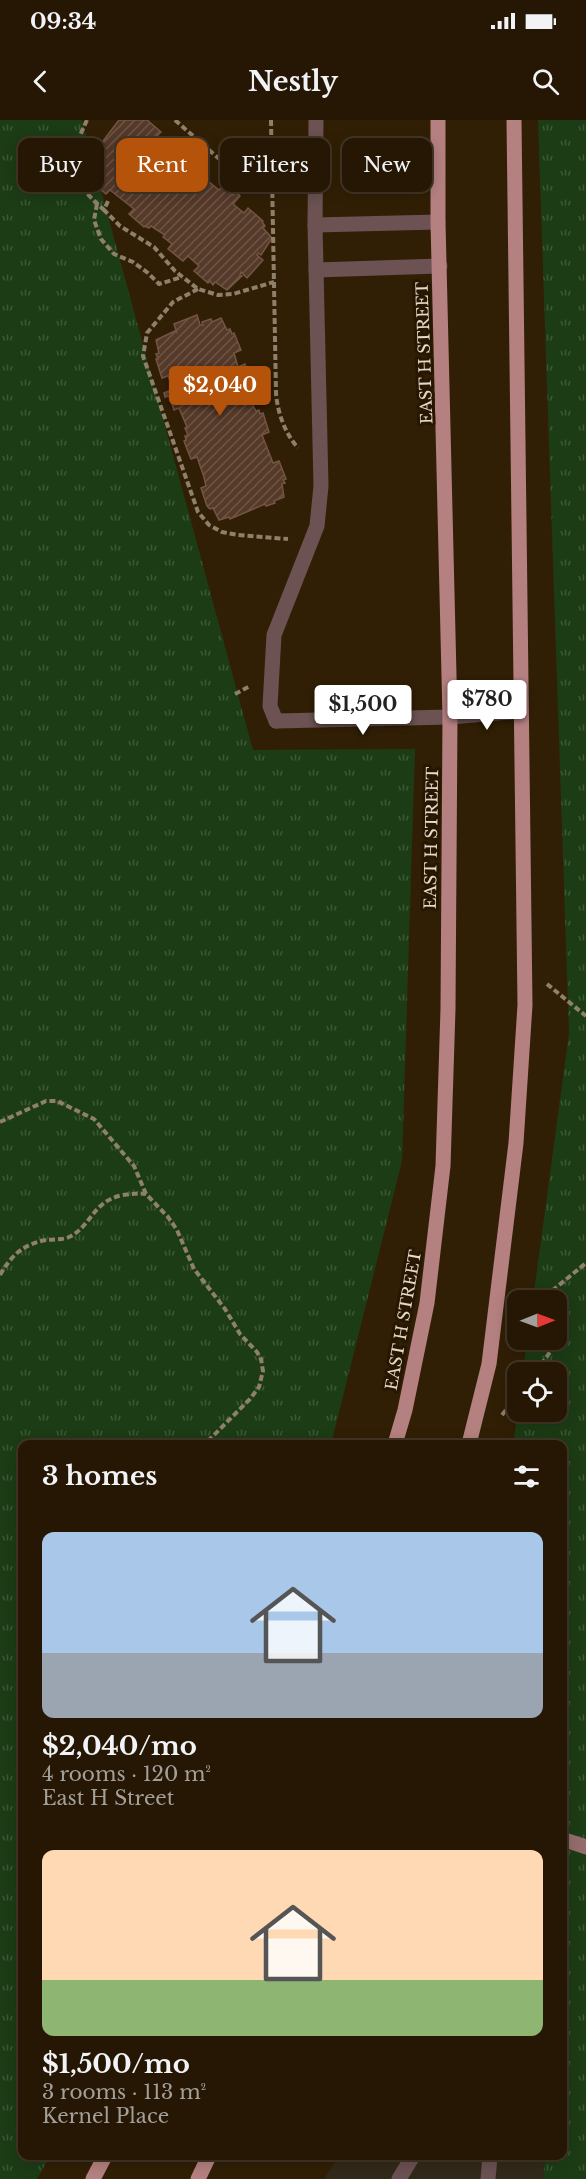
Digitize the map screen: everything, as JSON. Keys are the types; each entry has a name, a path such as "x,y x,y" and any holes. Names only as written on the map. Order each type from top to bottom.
{"main road":[{"name":"EAST H STREET","path":"396,1440 405,1410 427,1303 443,1166 448,1009 450,717 438,222 438,120"},
{"path":"470,1440 489,1364 516,1143 525,1005 514,120"},
{"path":"93,2179 103,2160"},
{"path":"198,2179 207,2160"}],"street":[{"path":"316,120 315,225 321,486 317,526 274,634 270,706 276,721 450,717 521,711"},
{"path":"315,225 438,222"},
{"path":"316,270 440,266"},
{"path":"567,1841 586,1847"},
{"path":"399,2179 410,2160"},
{"path":"488,2179 490,2160"}],"path":[{"path":"87,120 71,161 74,176 83,192 120,226 154,247 182,277 198,289 218,295 233,294 274,282"},
{"path":"175,120 220,160"},
{"path":"272,120 272,138"},
{"path":"273,192 278,408 289,437 301,453"},
{"path":"104,210 108,201"},
{"path":"97,204 94,220 101,239 114,254 133,262 159,284 182,277"},
{"path":"198,289 173,302 147,333 143,356 198,512 208,525 222,532 292,539 287,549"},
{"path":"235,694 249,687 253,681"},
{"path":"525,966 586,1016"},
{"path":"0,1122 46,1101 57,1101 94,1119 134,1166 146,1194 168,1216 177,1230 194,1269 240,1334 261,1359 263,1371 259,1387 209,1440"},
{"path":"0,1275 10,1258 20,1250 39,1241 67,1238 76,1233 101,1204 114,1197 146,1194"},
{"path":"553,1290 586,1263"},
{"path":"500,1423 507,1407"}],"shaded area":[{"path":"336,2160 545,2160 543,2179 324,2179"}],"green space":[{"path":"0,120 82,120 87,138 18,138 18,192 102,192 253,750 415,749 402,1161 332,1440 18,1440 18,2160 48,2160 37,2179 0,2179"},
{"path":"538,120 586,120 586,2179 543,2179 545,2160 567,2160 567,1440 514,1440 516,1422 567,1422 567,1362 524,1362 526,1350 567,1350 567,1290 534,1290 569,1033"}],"building":[{"path":"119,120 147,120 161,132 157,136 159,138 116,138 116,192 208,192 208,181 220,189 220,192 230,192 233,195 236,192 240,196 233,204 244,213 248,208 263,221 265,226 263,228 272,238 261,255 258,253 257,255 263,260 247,278 241,272 242,276 227,290 215,282 213,285 210,281 208,283 194,271 199,266 188,256 183,261 168,249 172,244 163,237 165,235 151,226 144,227 129,214 134,209 110,190 106,194 104,192 104,140"},
{"path":"197,315 200,325 211,319 212,322 221,318 227,330 230,329 232,334 234,333 241,350 234,353 238,367 245,364 252,383 247,385 250,395 248,396 256,411 263,413 269,432 262,435 273,463 279,461 286,479 282,484 284,497 274,501 275,503 266,506 265,504 230,519 229,517 219,520 213,508 210,509 207,506 201,488 206,486 197,457 191,459 184,441 185,436 188,435 185,428 187,427 179,408 174,410 169,396 165,397 164,393 173,389 168,376 162,378 156,359 158,359 156,354 159,353 156,340 175,331 177,333 174,324"}]}
